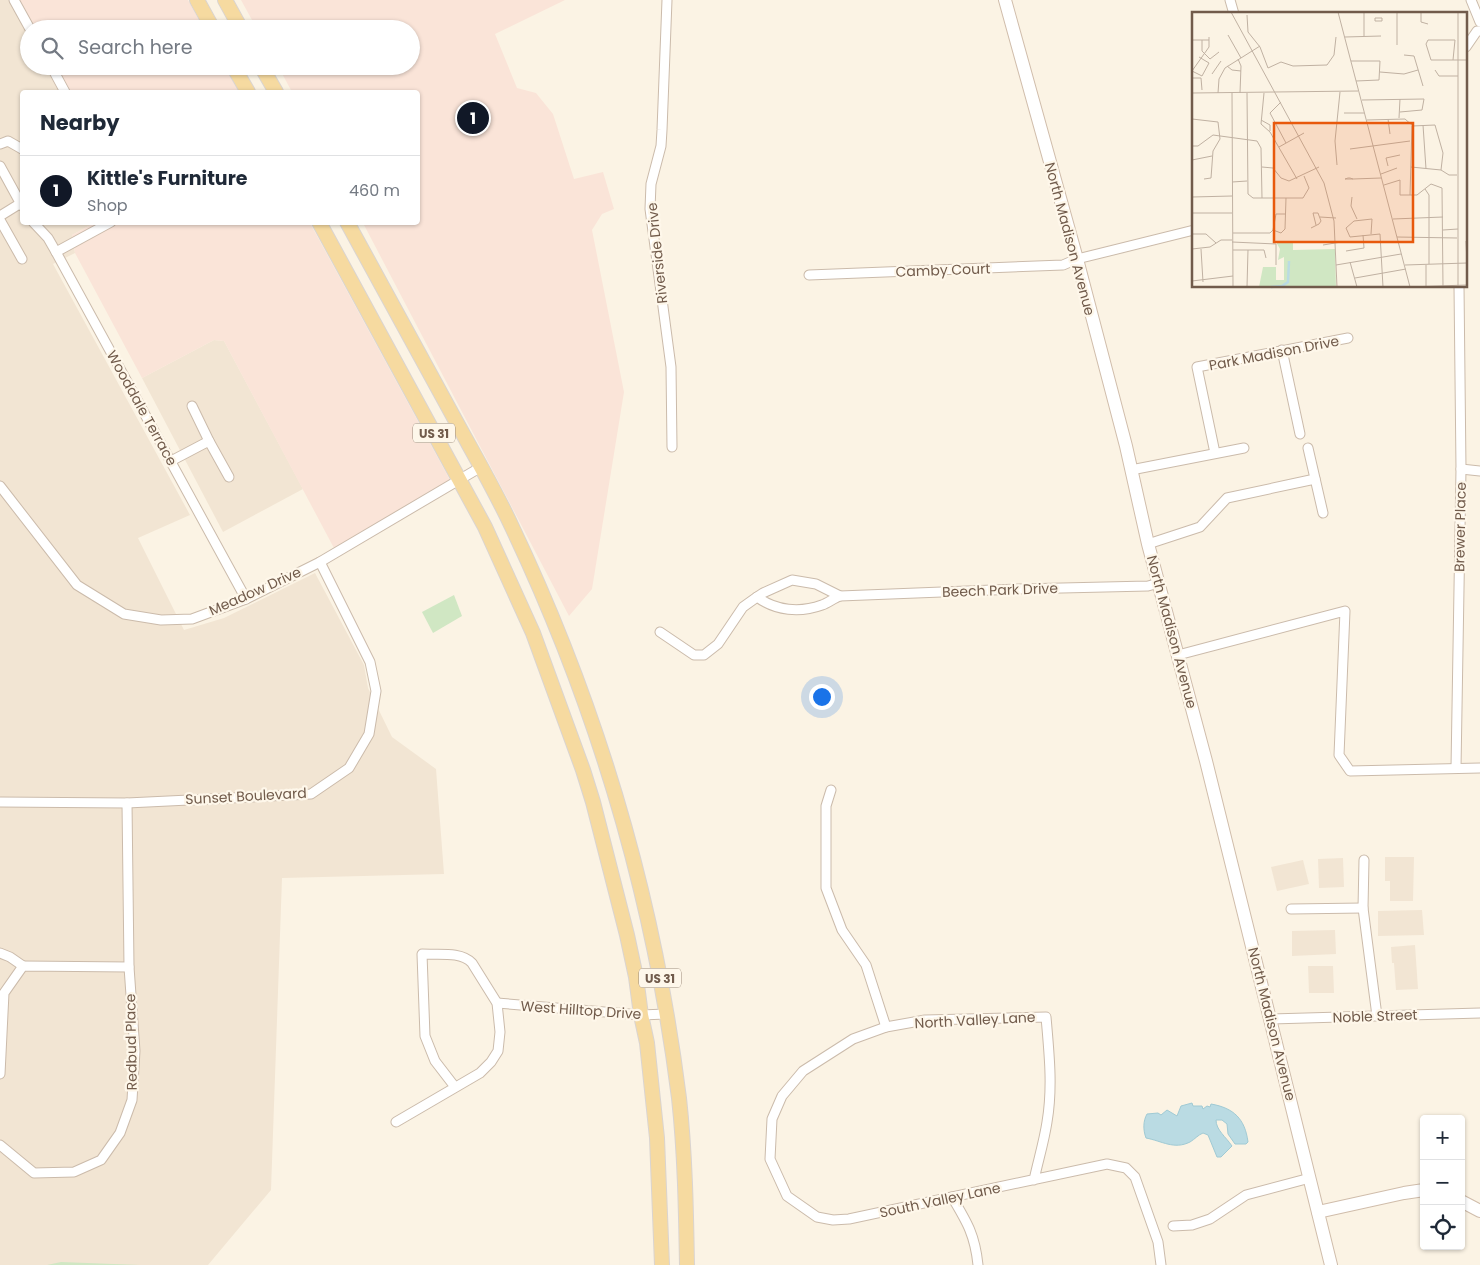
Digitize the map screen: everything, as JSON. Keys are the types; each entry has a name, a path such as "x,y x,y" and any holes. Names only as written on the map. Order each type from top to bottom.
{"main road":[{"path":"197,0 208,20"},
{"path":"225,0 236,20"},
{"name":"North Madison Avenue","path":"1005,0 1077,259 1148,544 1271,1019 1331,1265"},
{"path":"238,75 247,90"},
{"path":"266,75 275,90"},
{"name":"US 31","path":"321,225 485,527 539,649 593,802 614,881 636,977 647,1043 657,1138 662,1265"},
{"name":"US 31","path":"349,225 511,524 558,630 614,786 628,834 656,957 679,1098 687,1265"},
{"path":"1318,1212 1420,1191"},
{"path":"1465,1203 1480,1210"}],"street":[{"path":"14,0 25,20"},
{"name":"Riverside Drive","path":"667,0 661,146 651,184 650,209 671,367 672,447"},
{"path":"1468,45 1479,28 1471,0"},
{"path":"56,75 64,90"},
{"path":"0,144 8,141 20,148"},
{"path":"0,166 20,201"},
{"path":"20,206 0,218 22,259"},
{"name":"Wooddale Terrace","path":"36,225 48,238 56,252 246,598"},
{"path":"56,252 106,225"},
{"name":"Camby Court","path":"809,275 1063,265 1077,259 1192,230"},
{"name":"Brewer Place","path":"1456,768 1461,469 1459,288"},
{"name":"Park Madison Drive","path":"1215,453 1197,367 1348,338"},
{"path":"1282,350 1300,434"},
{"path":"192,406 229,477"},
{"path":"171,461 209,441"},
{"path":"1131,470 1244,448"},
{"path":"1308,448 1323,513"},
{"name":"Meadow Drive","path":"0,486 77,585 124,614 161,620 192,619 246,598 320,562 481,468"},
{"path":"1461,469 1480,471"},
{"path":"1148,544 1200,527 1227,498 1315,479"},
{"name":"Sunset Boulevard","path":"0,802 127,803 311,794 349,768 369,734 376,691 370,662 320,562"},
{"name":"Beech Park Drive","path":"660,632 694,655 704,655 718,644 742,608 763,593 792,580 816,584 840,596"},
{"name":"Beech Park Drive","path":"757,597 764,602 783,609 804,610 824,604 840,596 1148,586 1159,583"},
{"path":"1178,655 1345,611 1339,755 1350,771 1480,768"},
{"path":"831,790 826,806 826,888 842,930 866,965 886,1027"},
{"name":"Redbud Place","path":"0,1145 34,1172 74,1172 101,1160 120,1133 132,1100 135,1051 129,967 127,803"},
{"path":"1364,860 1363,908 1377,1016"},
{"path":"1291,909 1363,908"},
{"path":"0,953 23,966 129,967"},
{"path":"396,1122 480,1073 491,1062 498,1051 500,1032 496,1003 468,958 462,955 422,954 425,1036 435,1061 455,1087"},
{"path":"0,1074 2,992 23,966"},
{"name":"West Hilltop Drive","path":"496,1003 641,1015 666,1014"},
{"name":"Noble Street","path":"1271,1019 1480,1013"},
{"name":"North Valley Lane","path":"770,1158 772,1119 782,1096 803,1072 853,1039 886,1027 925,1020 1046,1017 1051,1068 1050,1087 1047,1122 1034,1180"},
{"name":"South Valley Lane","path":"770,1158 787,1196 817,1217 833,1220 849,1219 1107,1164 1126,1168 1135,1177 1158,1242 1161,1265"},
{"path":"1173,1226 1192,1225 1210,1219 1246,1195 1310,1178"},
{"path":"952,1197 969,1226 976,1245 978,1265"}],"shaded area":[{"path":"0,0 9,0 20,20 20,75 50,75 58,90 20,90 20,225 90,225 72,235 75,253 53,264 190,515 138,538 184,630 224,618 315,573 364,665 368,688 392,737 436,769 444,874 282,878 271,1190 208,1265 0,1265"},
{"path":"9,0 188,0 199,20 20,20"},
{"path":"241,0 565,0 495,34 517,88 536,93 553,114 574,179 603,172 614,209 602,214 592,230 624,392 592,589 569,616 364,225 420,225 420,90 291,90 283,75 420,75 420,20 252,20"},
{"path":"50,75 229,75 238,90 58,90"},
{"path":"90,225 311,225 450,480 335,550 224,341 214,340 142,378 75,253 72,235"},
{"path":"214,340 224,341 303,489 223,532 142,378"},
{"path":"1385,857 1414,857 1413,901 1390,901 1390,881 1385,881"},
{"path":"1343,858 1344,887 1319,888 1318,859"},
{"path":"1303,860 1309,884 1277,891 1271,867"},
{"path":"1422,910 1424,935 1378,936 1378,911"},
{"path":"1335,930 1336,954 1292,956 1292,931"},
{"path":"1415,945 1418,989 1396,990 1391,947"},
{"path":"1308,966 1333,966 1334,993 1309,993"}],"green space":[{"path":"454,595 462,616 433,633 422,612"},
{"path":"61,1262 140,1265 47,1265"}],"water":[{"path":"1192,1103 1193,1106 1202,1106 1203,1109 1207,1106 1210,1107 1211,1104 1226,1108 1232,1112 1241,1121 1248,1142 1246,1144 1235,1144 1228,1134 1227,1124 1222,1120 1216,1120 1216,1124 1232,1146 1221,1157 1217,1157 1208,1135 1203,1133 1190,1142 1179,1145 1146,1138 1144,1126 1147,1114 1158,1113 1161,1115 1167,1110 1177,1116 1181,1106"}],"place":[{"name":"Kittle's Furniture","path":"473,118"}]}
